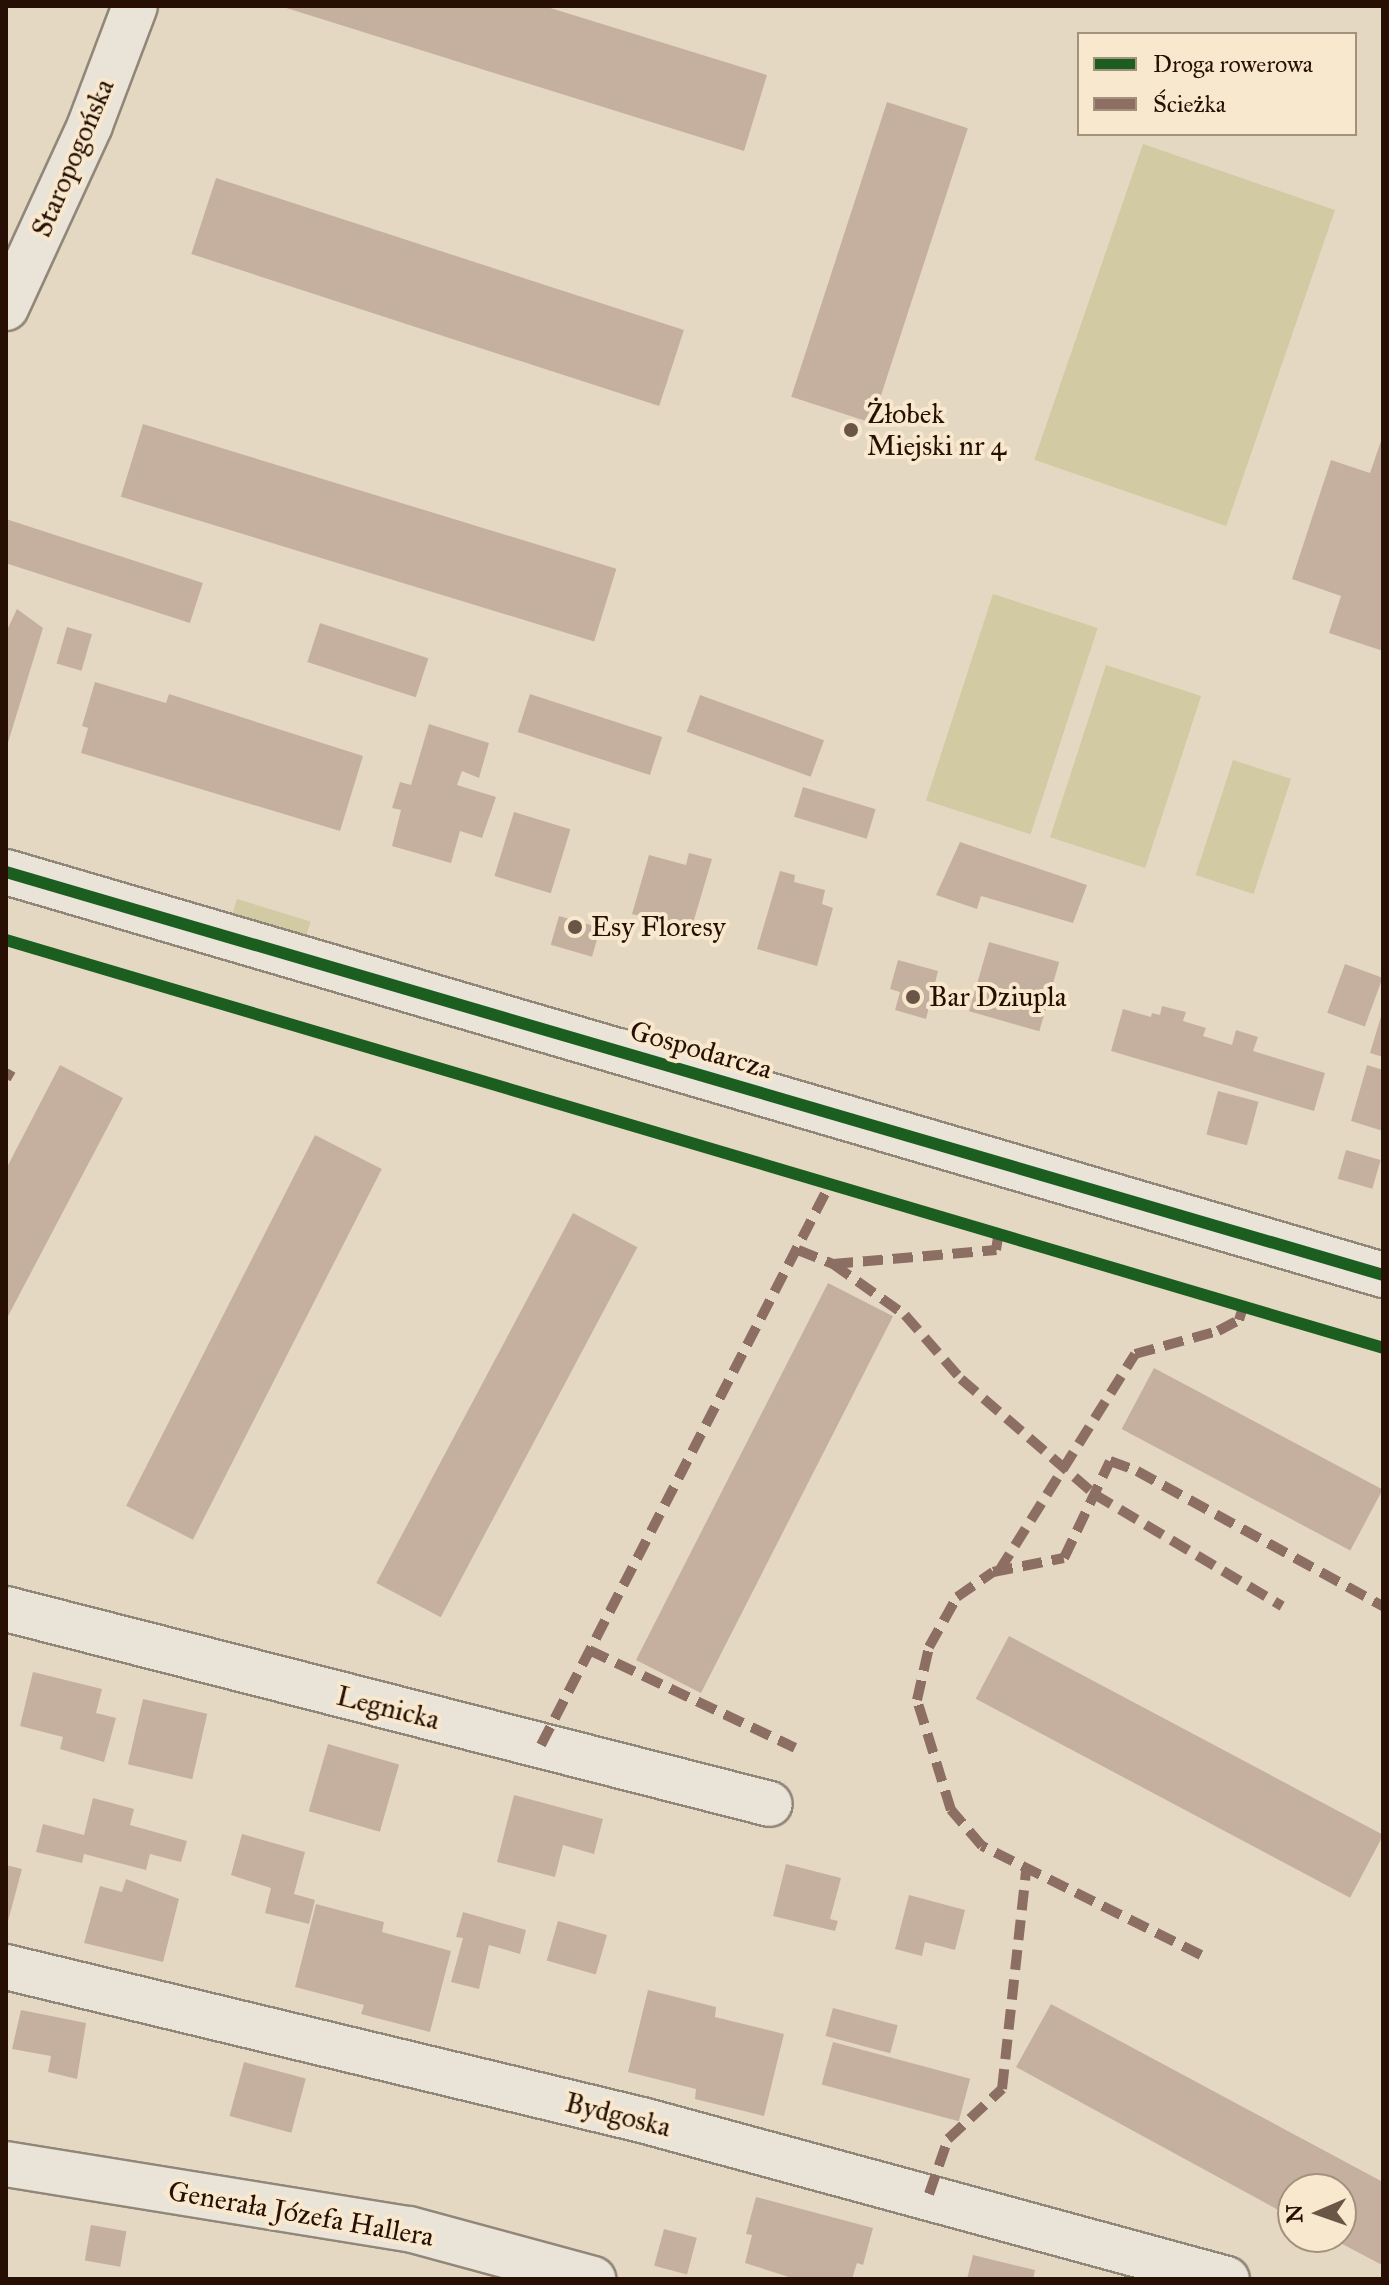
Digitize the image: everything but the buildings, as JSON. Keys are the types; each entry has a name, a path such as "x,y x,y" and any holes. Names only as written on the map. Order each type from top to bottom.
{"street":[{"name":"Staropogońska","path":"6,308 90,125 135,6"},
{"name":"Gospodarcza","path":"6,872 1383,1275"},
{"name":"Legnicka","path":"6,1609 770,1804"},
{"name":"Bydgoska","path":"6,1967 657,2124 1227,2279"},
{"name":"Generała Józefa Hallera","path":"6,2164 409,2229 587,2277"}],"shaded area":[{"path":"1143,144 1335,210 1226,526 1034,460"},
{"path":"993,594 1098,628 1031,834 926,800"},
{"path":"1106,665 1201,696 1145,868 1050,837"},
{"path":"1233,760 1291,779 1254,894 1196,875"},
{"path":"237,899 311,922 306,938 232,915"}],"marked path":[{"path":"6,1073 13,1077"},
{"path":"541,1745 831,1182"},
{"path":"833,1264 996,1250 999,1231"},
{"path":"798,1250 833,1264 905,1315 961,1379 1094,1494 1282,1606"},
{"path":"999,1571 1135,1354 1218,1331 1239,1320 1243,1307"},
{"path":"1201,1955 982,1846 951,1810 917,1700 929,1647 957,1597 993,1572 1064,1558 1110,1461 1137,1471 1383,1606"},
{"path":"589,1650 795,1748"},
{"path":"929,2194 948,2139 1002,2089 1026,1870"}],"cycle path":[{"path":"6,872 1383,1275"},
{"path":"6,940 1383,1348"}],"place":[{"name":"Żłobek Miejski nr 4","path":"851,430"},
{"name":"Esy Floresy","path":"575,927"},
{"name":"Bar Dziupla","path":"913,997"}]}
